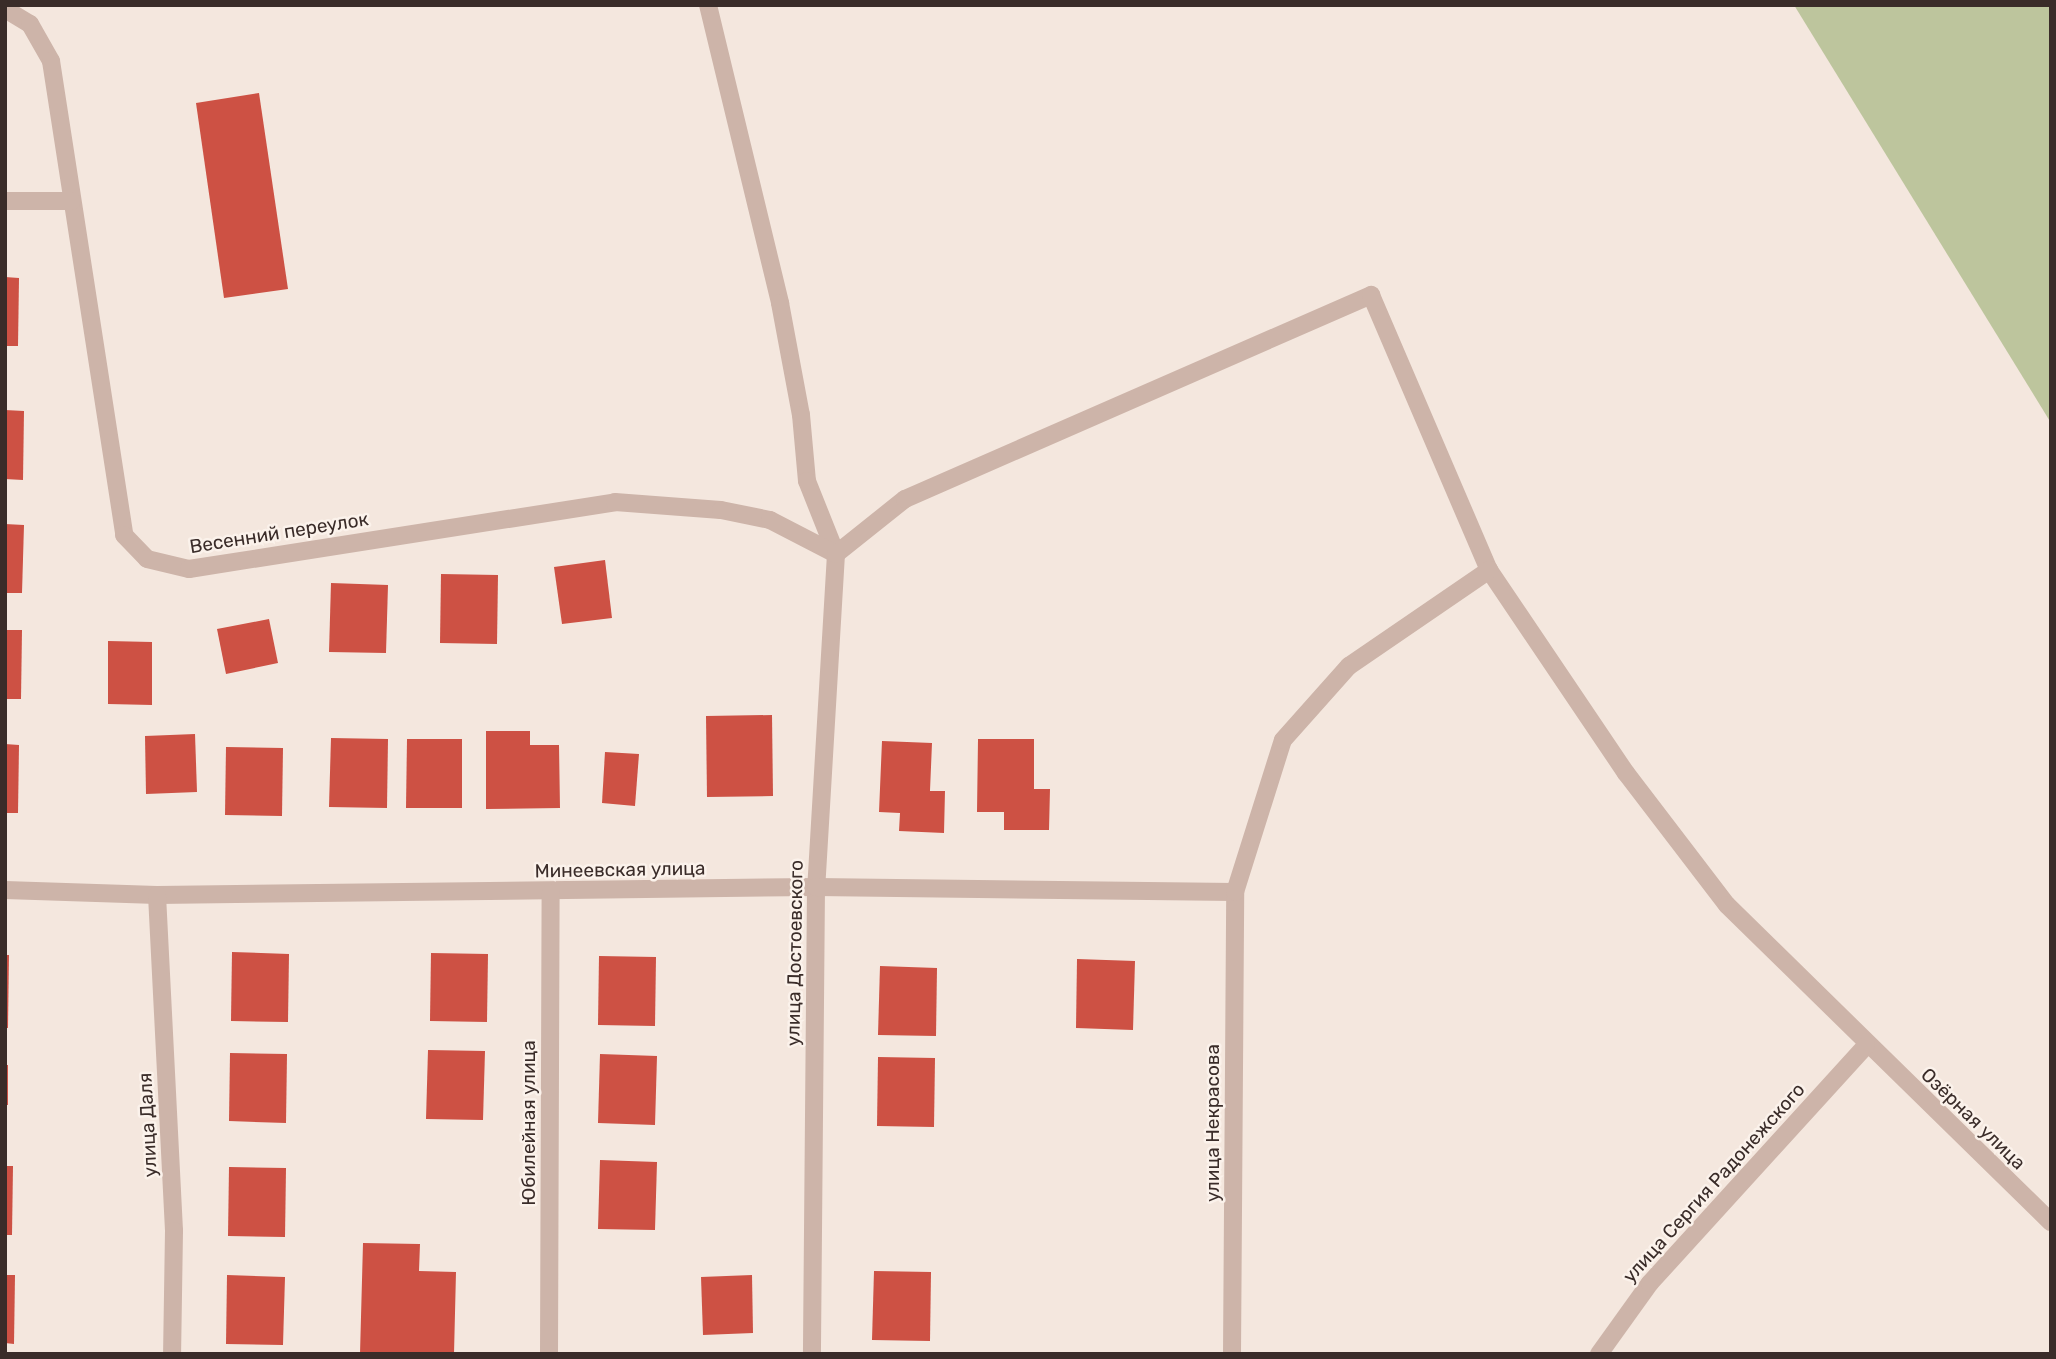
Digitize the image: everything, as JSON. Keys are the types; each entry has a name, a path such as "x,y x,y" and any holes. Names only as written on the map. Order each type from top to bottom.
{"street":[{"path":"708,5 779,303 801,415 807,481 836,554"},
{"name":"Весенний переулок","path":"5,9 30,24 51,61 124,535 147,559 189,569 614,502 722,510 770,520 836,554"},
{"path":"5,201 72,201"},
{"name":"Озёрная улица","path":"836,554 905,499 1371,295 1489,570 1626,773 1727,905 1866,1046 2051,1222"},
{"name":"улица Достоевского","path":"812,1354 816,887 836,554"},
{"name":"улица Некрасова","path":"1232,1354 1235,892 1283,740 1349,666 1489,570"},
{"name":"Минеевская улица","path":"5,891 157,895 551,893 816,887 1235,892"},
{"name":"Юбилейная улица","path":"549,1354 551,893"},
{"name":"улица Даля","path":"157,895 174,1231 172,1354"},
{"name":"улица Сергия Радонежского","path":"1599,1354 1650,1283 1866,1046"}],"green space":[{"path":"1794,5 2051,5 2051,423"}],"building":[{"path":"259,93 288,289 224,298 196,103"},
{"path":"5,277 19,278 18,346 5,346"},
{"path":"5,410 24,411 23,480 5,479"},
{"path":"5,524 24,525 22,593 5,593"},
{"path":"605,560 612,618 562,624 554,567"},
{"path":"441,574 498,575 497,644 440,643"},
{"path":"331,583 388,585 386,653 329,652"},
{"path":"269,619 278,663 226,674 217,629"},
{"path":"5,630 22,630 21,699 5,699"},
{"path":"108,641 152,642 152,705 108,704"},
{"path":"772,715 773,796 707,797 706,716"},
{"path":"486,731 530,731 530,745 559,745 560,808 486,809"},
{"path":"195,734 197,792 146,794 145,736"},
{"path":"331,738 388,739 387,808 329,807"},
{"path":"407,739 462,739 462,808 406,808"},
{"path":"978,739 1034,739 1034,789 1050,789 1049,830 1004,830 1004,812 977,812"},
{"path":"882,741 932,743 930,791 945,791 944,833 899,831 900,813 879,812"},
{"path":"5,744 19,745 18,813 5,813"},
{"path":"226,747 283,748 282,816 225,815"},
{"path":"605,752 639,754 635,806 602,803"},
{"path":"232,952 289,954 288,1022 231,1021"},
{"path":"431,953 488,954 487,1022 430,1021"},
{"path":"5,955 9,955 8,1028 5,1028"},
{"path":"599,956 656,957 655,1026 598,1025"},
{"path":"1077,959 1135,961 1133,1030 1076,1028"},
{"path":"880,966 937,968 936,1036 878,1035"},
{"path":"428,1050 485,1051 483,1120 426,1119"},
{"path":"230,1053 287,1054 286,1123 229,1121"},
{"path":"600,1054 657,1056 655,1125 598,1123"},
{"path":"878,1057 935,1058 934,1127 877,1126"},
{"path":"5,1065 8,1065 8,1105 5,1105"},
{"path":"600,1160 657,1162 655,1230 598,1229"},
{"path":"5,1166 13,1166 12,1235 5,1235"},
{"path":"229,1167 286,1168 285,1237 228,1236"},
{"path":"363,1243 420,1244 419,1271 456,1272 454,1354 360,1354"},
{"path":"874,1271 931,1272 930,1341 872,1340"},
{"path":"5,1275 15,1275 14,1344 5,1343"},
{"path":"227,1275 285,1277 283,1345 226,1344"},
{"path":"752,1275 753,1333 703,1335 701,1277"}]}
